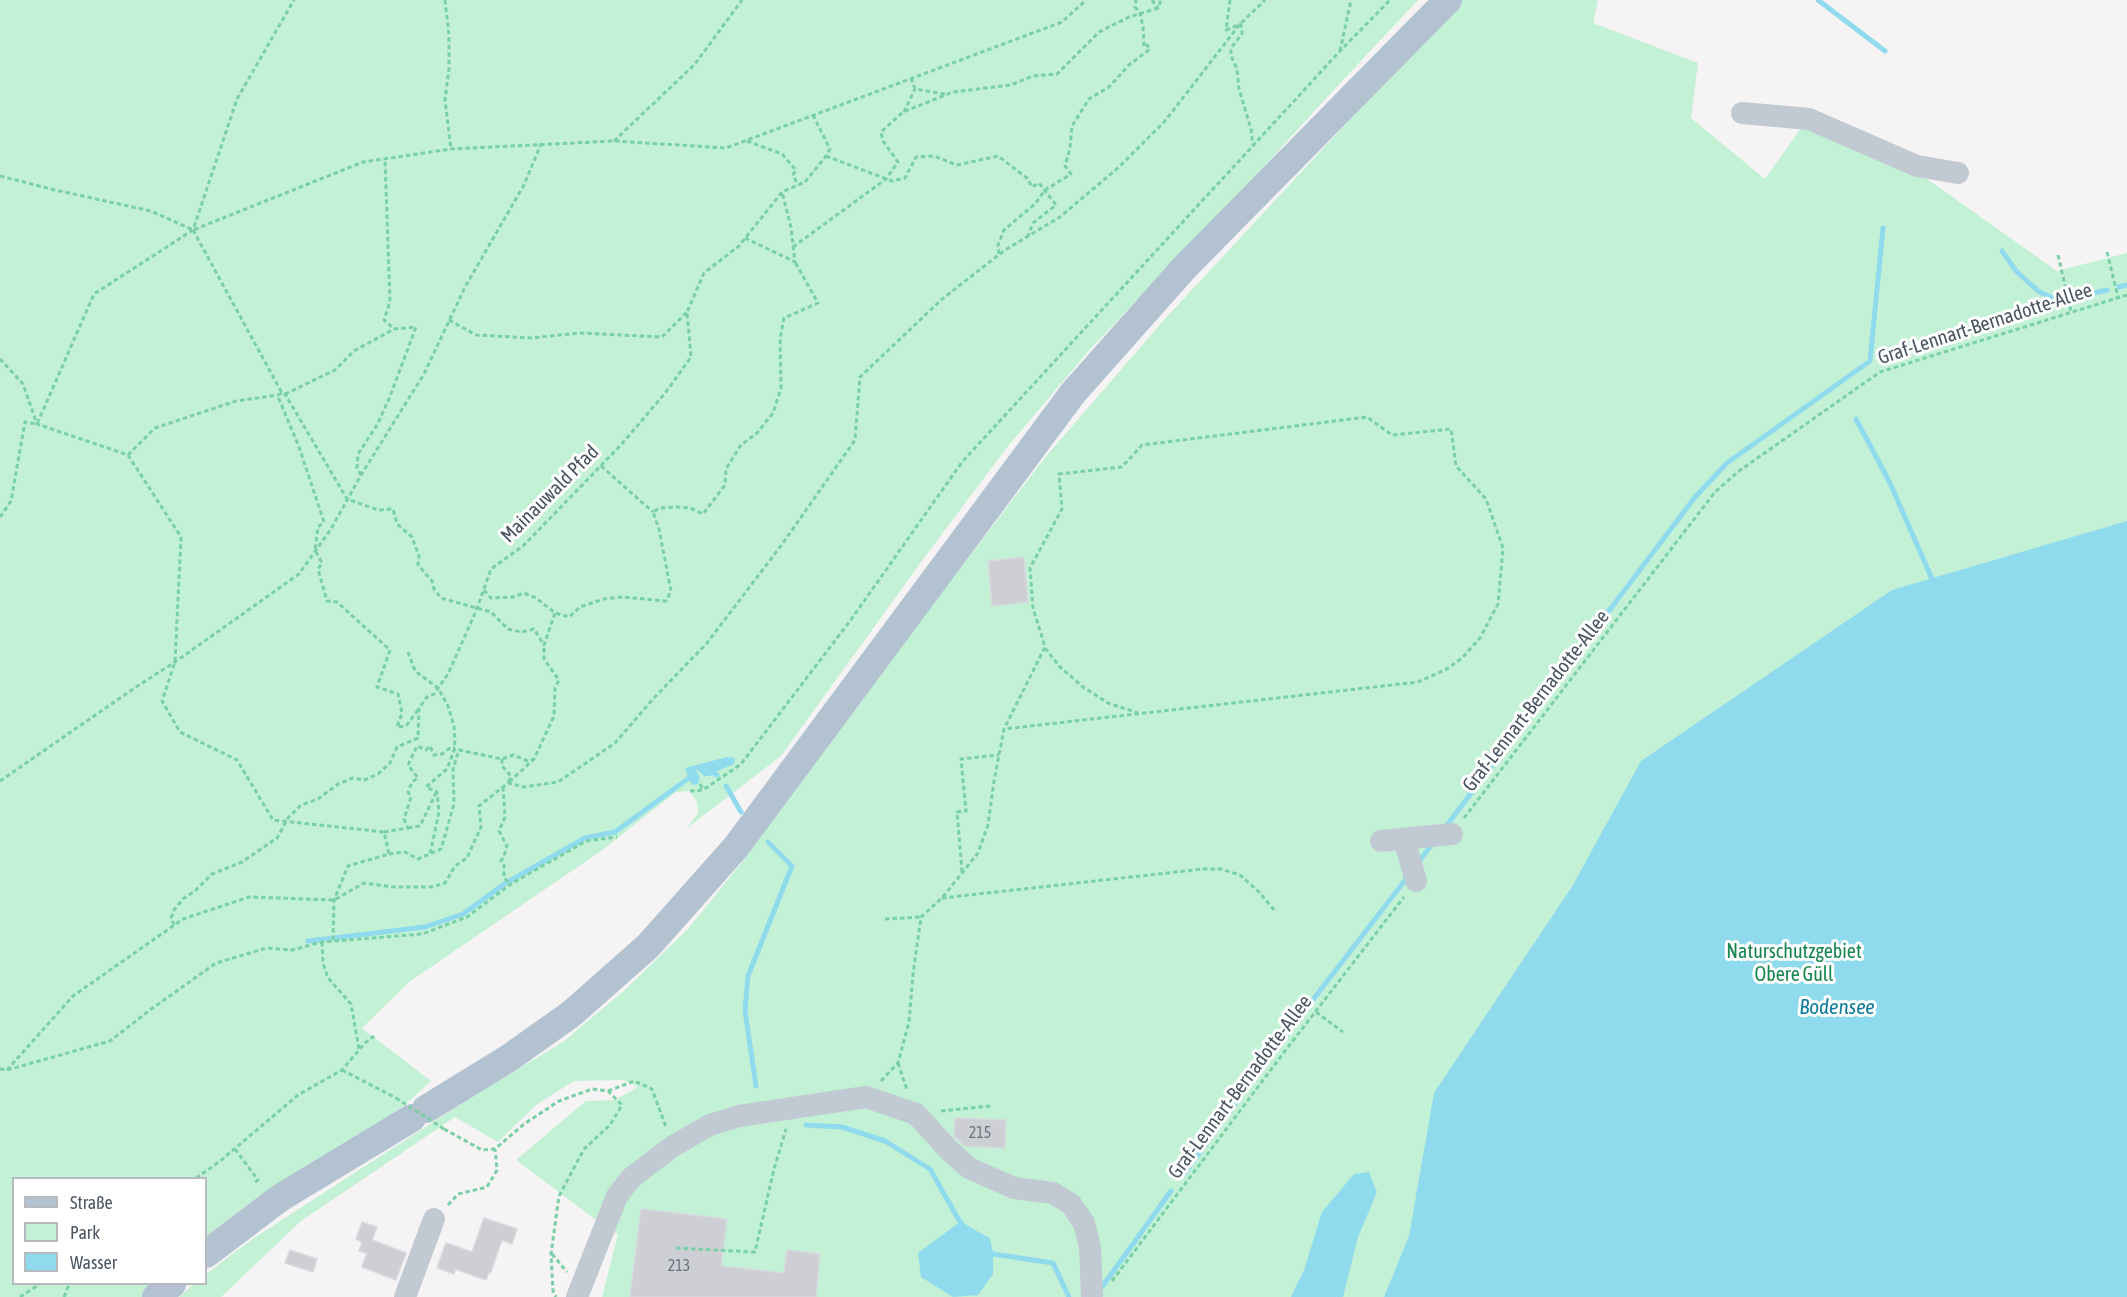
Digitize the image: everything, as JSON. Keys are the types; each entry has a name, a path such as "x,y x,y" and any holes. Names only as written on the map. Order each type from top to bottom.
{"main road":[{"path":"207,1253 280,1198 509,1058 571,1014 648,946 736,847 1073,393 1184,268 1268,180 1448,0"},
{"path":"156,1297 171,1285"}],"street":[{"path":"1742,113 1809,120 1917,166 1958,173"},
{"path":"1381,841 1452,834"},
{"path":"1404,839 1416,881"},
{"path":"578,1297 617,1196 631,1178 673,1146 710,1125 729,1119 792,1107 866,1097 916,1114 969,1168 1014,1188 1053,1193 1071,1204 1084,1223 1100,1292"},
{"path":"405,1297 434,1219"}],"path":[{"path":"193,230 237,99 294,0"},
{"path":"445,0 449,36 449,69 445,100 451,148"},
{"path":"614,141 695,64 742,0"},
{"path":"37,424 94,294 193,230 363,162 451,148 614,141 726,148 1062,22 1086,0"},
{"path":"999,254 998,246 1004,230 1035,204 1045,190 1071,174 1065,166 1072,126 1089,99 1109,87 1129,65 1150,49 1147,45 1144,47 1140,13 1135,7 1136,0"},
{"path":"1152,0 1158,8"},
{"path":"1158,8 1161,0"},
{"path":"1230,0 1226,30 1240,24"},
{"path":"508,783 524,787 558,782 615,743 706,643 783,543 855,440 860,377 941,300 999,254 1060,217 1119,167 1165,121 1240,24 1265,0"},
{"path":"1340,51 1351,0"},
{"path":"690,791 703,790 741,764 850,621 962,462 1340,51 1390,0"},
{"path":"903,112 953,92 1011,85 1034,76 1057,74 1099,32 1140,13 1158,8"},
{"path":"1240,24 1242,34 1231,48 1231,56 1237,69 1239,89 1251,129 1253,146"},
{"path":"794,247 886,179 898,162 883,141 881,132 903,112 915,89 911,78"},
{"path":"915,89 946,95"},
{"path":"813,115 830,149 826,156 891,182 905,178 916,157 934,156 957,165 998,156 1027,178 1032,187 1039,183 1056,205 1033,223 1028,236"},
{"path":"745,141 782,154 796,170 793,176 798,185"},
{"path":"0,781 299,574 331,529 424,374 465,287 524,185 541,144"},
{"name":"Mainauwald Pfad","path":"315,550 322,563 318,569 327,601 337,602 390,650 377,687 398,694 402,713 397,727 406,726 427,697 434,694 448,674 477,608 491,569 523,546 600,466 651,410 691,357 687,312 704,273 739,246 782,192 805,182 826,156"},
{"path":"385,159 390,302 384,320 394,329"},
{"path":"0,176 151,211 193,230 282,394 347,500 378,510 393,509 397,524 412,537 419,556 418,565 432,581 434,589 441,598 491,612 508,629 521,632 534,629 544,645"},
{"path":"653,512 659,508 679,507 690,508 703,514 725,485 726,469 741,445 757,433 773,413 781,388 780,339 784,318 818,303 795,261 791,227 782,192"},
{"path":"745,238 795,261"},
{"path":"2107,252 2118,297"},
{"path":"2058,255 2071,311"},
{"name":"Graf-Lennart-Bernadotte-Allee","path":"1452,834 1715,492 1739,471 1880,372 2127,295"},
{"path":"450,320 476,336 531,338 580,333 662,337 687,312"},
{"path":"128,455 155,428 236,401 282,394 335,370 354,351 394,329 416,327 385,408 358,454 357,468 362,475"},
{"path":"0,359 23,384 37,424"},
{"path":"282,394 290,429 299,447 324,522 318,527 315,550"},
{"path":"1004,729 1140,714 1418,682 1447,669 1462,658 1480,638 1498,604 1503,548 1486,499 1456,466 1451,429 1392,435 1367,417 1355,418 1142,445 1122,467 1059,474 1062,509 1030,568 1033,608 1045,647 1060,667 1083,687 1108,703 1140,714"},
{"path":"0,517 11,501 25,422 128,455 181,537 175,662 162,701 180,732 237,760 273,820 384,832 420,826 437,792"},
{"path":"483,590 491,598 513,597 524,593 536,598 555,613 569,617 580,607 604,599 623,597 666,601 671,591 659,529 653,512 600,466"},
{"path":"7,1070 73,996 183,919 249,897 334,900 364,883 393,887 431,887 445,883 455,866 467,858 481,827 479,807 534,759 554,716 555,688 559,680 544,659 544,645 555,613"},
{"path":"885,919 921,917 942,898 978,853 988,825 1004,729 1045,647"},
{"path":"333,942 334,900 348,866 389,854 405,852 418,860 441,849 454,804 453,769 457,749 448,706 438,688 415,671 408,652"},
{"path":"174,925 171,918 183,899 212,874 242,862 277,838 286,821 301,805 318,799 338,784 353,778 364,780 378,774 390,763 397,747 418,738 419,708"},
{"path":"408,828 404,819 411,797 408,792 412,782 418,778 408,765 417,746 426,750 430,746 434,755 442,754 450,748 502,759 513,755 528,761 534,759"},
{"path":"437,792 426,787 447,769 457,749"},
{"path":"962,872 957,812 966,811 961,759 999,755"},
{"path":"502,759 502,766 511,776 508,783"},
{"path":"700,784 703,790"},
{"path":"503,787 505,817 500,831 507,846 501,861 504,866 504,878 511,884"},
{"path":"430,854 439,812 437,792"},
{"path":"384,832 389,854"},
{"path":"0,1068 7,1070 110,1041 216,963 267,948 292,950 322,942 422,934 467,917 511,884 586,841 617,837"},
{"path":"942,898 1203,869 1221,869 1240,875 1259,892 1275,912"},
{"name":"Graf-Lennart-Bernadotte-Allee","path":"1100,1292 1416,881"},
{"path":"921,917 909,1022 898,1063 916,1114 991,1106"},
{"path":"322,942 323,963 328,978 351,1004 360,1051"},
{"path":"1316,1012 1343,1032"},
{"path":"199,1177 298,1095 342,1070 374,1036"},
{"path":"342,1070 482,1150 495,1149 524,1124 559,1101 592,1089 608,1091 634,1081 652,1089 673,1146"},
{"path":"556,1297 551,1254 559,1196 584,1149 610,1125 622,1105 608,1091"},
{"path":"676,1248 755,1252 774,1169 792,1107"},
{"path":"235,1149 258,1180 255,1182"},
{"path":"434,1219 459,1194 487,1187 497,1170 495,1149"},
{"path":"20,1297 38,1285"}],"green space":[{"path":"0,0 1418,0 1259,172 1092,347 1008,446 781,756 687,828 698,813 697,802 690,791 676,792 601,851 409,982 362,1028 431,1081 401,1108 258,1197 207,1235 207,1177 12,1177 12,1285 154,1285 142,1297 0,1297"},
{"name":"Naturschutzgebiet Obere Güll","path":"1461,0 1598,0 1593,23 1698,63 1691,118 1765,179 1804,124 1920,174 2057,271 2127,253 2127,1297 602,1297 618,1234 516,1160 586,1101 615,1100 638,1087 624,1080 574,1081 536,1105 498,1142 455,1117 301,1221 221,1297 179,1297 193,1285 207,1285 207,1273 254,1238 475,1095 563,1042 626,989 688,929 743,861 884,668 1043,460 1163,321"}],"water":[{"name":"Bodensee","path":"2127,521 2127,1297 1384,1297 1409,1236 1434,1093 1573,885 1641,761 1892,590"},
{"path":"727,757 735,758 734,764 710,776 704,776 695,768 700,778 698,784 692,785 685,768"},
{"path":"1369,1172 1377,1192 1358,1237 1343,1297 1291,1297 1304,1270 1322,1212 1354,1174"},
{"path":"960,1222 990,1238 993,1274 978,1295 953,1297 921,1277 918,1253"}],"building":[{"path":"1024,557 1028,602 992,606 988,561"},
{"path":"955,1118 1006,1120 1005,1148 965,1146 954,1136"},
{"path":"641,1209 727,1219 721,1266 784,1273 787,1250 820,1254 816,1297 630,1297"},
{"path":"484,1218 517,1229 512,1244 502,1240 486,1280 455,1269 454,1274 437,1268 446,1243 472,1252"},
{"path":"362,1222 377,1227 372,1240 406,1253 396,1280 362,1267 367,1253 359,1251 362,1242 356,1239"},
{"path":"290,1250 317,1259 313,1272 285,1263"}],"waterway":[{"path":"1818,0 1885,51"},
{"path":"1444,829 1695,497 1727,463 1870,361 1883,228"},
{"path":"2002,251 2016,271 2038,291 2060,302"},
{"path":"2119,287 2127,285"},
{"path":"2077,297 2107,290"},
{"path":"1856,419 1890,483 1932,579"},
{"path":"709,770 717,775"},
{"path":"308,941 425,927 463,914 506,883 585,838 615,832 689,778 691,772"},
{"path":"726,786 741,812"},
{"path":"756,1086 745,1011 748,976 792,866 768,842"},
{"path":"1418,863 1432,844"},
{"path":"1184,1174 1278,1045 1406,879"},
{"path":"806,1125 842,1127 885,1141 930,1169 965,1227"},
{"path":"1102,1287 1171,1191"},
{"path":"989,1250 993,1254 1053,1263 1069,1297"}]}
